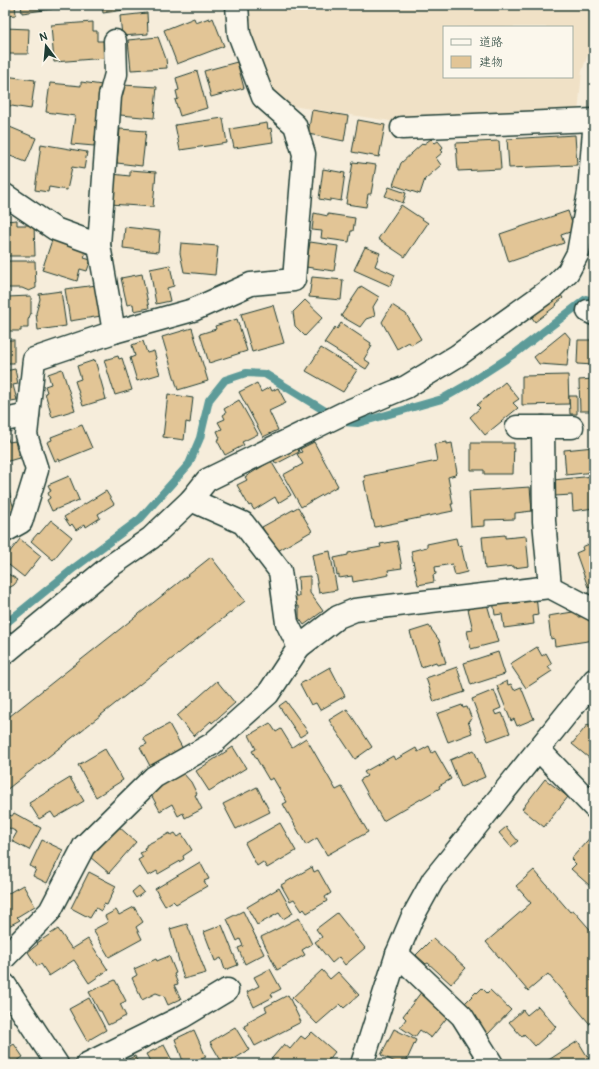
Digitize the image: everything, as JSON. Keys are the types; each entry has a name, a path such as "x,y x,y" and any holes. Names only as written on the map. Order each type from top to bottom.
{"street":[{"path":"5,531 21,522 37,470 26,435 34,358 114,332 193,310 251,284 294,280 304,154 295,125 263,97 238,34 237,5"},
{"path":"114,332 99,245 110,96 116,74 115,41"},
{"path":"402,128 594,120"},
{"path":"5,652 109,567 151,538 191,500 207,480 344,413 406,387 457,356 552,288 568,272 578,253 592,192 594,131"},
{"path":"5,195 55,229 99,245"},
{"path":"5,420 28,415"},
{"path":"517,427 572,427"},
{"path":"543,427 544,521 550,587"},
{"path":"191,500 243,523 280,570 287,623 299,647"},
{"path":"5,957 50,911 84,846 154,777 212,744 268,694 299,647 338,617 355,610 550,587 594,610"},
{"path":"362,1064 397,954 412,918 433,880 594,680"},
{"path":"539,750 594,807"},
{"path":"397,954 462,1016 492,1064"},
{"path":"5,985 57,1064"},
{"path":"87,1064 182,1017 227,990"}],"shaded area":[{"path":"242,5 594,5 594,37 582,71 578,113 397,122 272,103 245,29"}],"building":[{"path":"5,5 15,5 16,15 5,16"},
{"path":"21,5 51,5 52,9 22,13"},
{"path":"102,5 130,5 131,9 103,13"},
{"path":"147,13 148,34 122,36 120,16"},
{"path":"194,18 196,23 213,18 224,46 177,64 164,30"},
{"path":"93,22 93,31 97,31 97,41 105,41 106,58 54,62 51,25"},
{"path":"5,28 29,29 28,54 5,54"},
{"path":"158,37 166,59 167,68 131,70 128,40"},
{"path":"237,62 244,88 211,97 204,71"},
{"path":"197,71 207,108 180,116 175,100 178,99 176,91 179,90 176,78"},
{"path":"5,76 35,80 31,109 5,105"},
{"path":"81,82 102,85 94,146 71,144 75,116 46,112 50,83 81,86"},
{"path":"122,85 157,87 154,118 120,115"},
{"path":"312,110 348,116 344,141 308,134"},
{"path":"223,118 227,143 180,150 175,125"},
{"path":"358,120 385,125 379,157 352,152"},
{"path":"267,123 268,129 271,128 273,142 234,148 230,129"},
{"path":"5,125 36,138 26,162 5,154"},
{"path":"120,129 146,131 142,166 117,163"},
{"path":"575,135 577,165 509,168 507,139"},
{"path":"431,139 435,143 438,141 443,147 441,150 443,152 436,158 441,165 425,179 420,194 393,185 401,163 423,143 424,144"},
{"path":"499,141 501,169 458,171 456,143"},
{"path":"41,144 87,152 84,169 72,167 67,190 49,187 48,192 35,190"},
{"path":"353,162 376,165 371,194 368,194 366,207 346,204"},
{"path":"323,169 345,173 341,201 319,199"},
{"path":"130,170 156,172 153,207 110,204 112,174 130,176"},
{"path":"389,187 406,193 403,203 385,196"},
{"path":"401,205 428,223 405,257 378,239"},
{"path":"568,211 573,226 571,227 573,231 561,235 564,243 509,262 500,234"},
{"path":"314,213 328,216 328,214 355,218 353,231 351,231 349,242 321,238 322,231 312,230"},
{"path":"17,220 17,225 34,225 35,256 5,256 5,221"},
{"path":"125,227 160,231 158,252 123,248"},
{"path":"52,240 86,251 84,258 91,260 87,271 80,269 77,281 42,270"},
{"path":"310,242 338,246 334,271 306,267"},
{"path":"181,243 218,246 215,275 184,272 180,253"},
{"path":"365,247 380,253 375,266 395,275 390,286 354,270"},
{"path":"7,261 35,261 36,288 29,291 22,288 7,288"},
{"path":"170,265 174,286 167,288 170,301 156,304 150,269"},
{"path":"142,274 149,308 134,311 133,304 127,305 121,278"},
{"path":"312,277 343,280 341,300 309,297"},
{"path":"97,285 101,316 70,321 65,289"},
{"path":"361,286 379,297 373,307 375,316 366,319 360,327 341,316"},
{"path":"61,291 66,326 38,330 36,313 40,299 39,294"},
{"path":"558,291 563,298 556,304 557,305 535,322 529,313"},
{"path":"31,296 31,313 28,320 28,328 21,328 21,331 7,331 7,297"},
{"path":"305,300 323,317 305,336 295,326 293,312"},
{"path":"273,305 284,343 252,352 241,314"},
{"path":"392,305 406,314 421,339 411,345 409,342 397,349 382,322"},
{"path":"237,319 247,351 209,363 200,334 216,329 215,326"},
{"path":"341,323 371,343 370,345 372,346 364,359 370,363 366,369 324,343 335,327 337,329"},
{"path":"192,328 208,381 178,390 162,337"},
{"path":"565,332 570,338 567,366 539,364 534,357"},
{"path":"5,340 14,340 14,363 5,363"},
{"path":"578,340 594,340 594,365 577,364"},
{"path":"143,341 147,353 154,351 160,374 137,381 130,358 135,356 132,345"},
{"path":"321,348 357,370 343,392 306,371"},
{"path":"118,356 119,359 122,358 132,390 115,395 104,360"},
{"path":"95,360 106,399 83,406 75,381 81,379 77,366"},
{"path":"15,369 18,384 13,385 17,400 5,402 5,371"},
{"path":"62,369 75,410 52,417 45,393 47,392 45,386 51,384 48,374"},
{"path":"568,375 569,404 522,405 522,376"},
{"path":"594,379 594,411 580,411 579,380"},
{"path":"505,382 519,399 513,403 518,408 485,435 470,417 480,408 477,405"},
{"path":"257,383 261,392 270,387 272,391 278,388 286,403 269,411 278,430 263,437 239,392"},
{"path":"168,394 193,398 190,423 186,422 184,440 163,437"},
{"path":"569,396 577,396 577,414 570,414"},
{"path":"239,400 258,434 242,442 244,445 225,455 217,440 220,438 217,431 222,429 218,422 225,419 223,415 226,413 224,409"},
{"path":"82,425 92,448 60,461 59,459 55,461 47,442 52,440 51,437"},
{"path":"5,432 9,442 15,441 19,458 5,462"},
{"path":"314,442 338,486 301,507 283,475 303,464 297,454 302,452 300,449"},
{"path":"447,442 447,444 452,443 457,473 448,477 453,511 375,527 372,520 364,476 437,461 434,444"},
{"path":"299,443 301,448 298,449 299,452 276,464 272,457"},
{"path":"471,443 514,443 513,474 484,474 484,470 471,470"},
{"path":"594,447 594,472 566,475 564,450"},
{"path":"271,461 291,495 278,503 275,497 254,510 251,505 249,506 237,485 247,480 245,477"},
{"path":"69,476 79,500 52,511 47,500 50,498 48,493 51,491 48,485"},
{"path":"594,476 594,508 573,511 572,495 555,496 553,480"},
{"path":"6,481 14,509 5,511 5,482"},
{"path":"530,487 532,511 515,513 515,519 485,520 485,526 471,527 469,491"},
{"path":"106,491 114,504 98,514 100,518 86,527 85,524 76,530 72,524 70,526 64,517"},
{"path":"298,507 312,531 276,552 262,527"},
{"path":"51,520 72,537 53,560 31,541"},
{"path":"505,535 505,538 526,536 529,566 485,569 482,537"},
{"path":"456,538 458,546 461,545 467,572 455,575 452,564 435,567 436,574 433,575 434,582 418,585 411,551 427,547 427,544"},
{"path":"20,539 41,556 24,577 5,562 5,558"},
{"path":"397,541 402,568 388,570 389,575 353,582 352,576 339,578 339,574 337,575 334,558 348,555 348,553 381,547 380,544"},
{"path":"594,542 594,585 588,587 576,553 583,550 582,547"},
{"path":"330,551 337,590 319,593 312,555"},
{"path":"211,557 245,601 5,791 5,720"},
{"path":"5,572 18,580 14,585 5,590"},
{"path":"310,576 310,593 323,611 304,625 299,618 299,606 292,607 292,596 299,596 298,577"},
{"path":"536,595 538,615 533,616 534,624 504,628 502,614 495,615 493,600"},
{"path":"487,604 498,642 471,649 467,631 473,630 468,609"},
{"path":"579,611 579,617 590,615 593,618 594,640 555,646 554,638 551,639 548,616"},
{"path":"429,626 439,640 446,663 437,665 436,662 421,667 410,632"},
{"path":"537,647 542,656 546,653 552,664 548,666 552,671 526,688 510,664"},
{"path":"498,652 505,674 471,685 464,663"},
{"path":"330,667 345,696 320,710 316,703 311,705 300,684"},
{"path":"457,667 465,692 434,702 426,678"},
{"path":"217,681 235,703 194,736 177,716"},
{"path":"507,681 508,685 511,684 514,690 521,687 534,719 517,726 514,719 511,721 497,686"},
{"path":"494,690 501,708 494,711 496,715 502,713 510,733 488,741 472,699"},
{"path":"286,701 308,732 300,737 279,706"},
{"path":"462,705 463,708 467,707 472,719 468,721 472,733 448,742 437,714"},
{"path":"347,709 372,747 355,759 329,720"},
{"path":"270,723 276,732 281,729 292,747 306,738 336,790 342,787 368,832 327,855 317,838 306,845 283,804 287,802 273,778 269,780 252,751 256,749 249,735"},
{"path":"169,724 183,749 150,766 140,747 147,744 143,738"},
{"path":"588,724 594,729 594,762 572,744"},
{"path":"429,746 432,753 435,751 451,779 439,786 440,788 383,821 360,780 367,776 364,772 393,756 395,760 416,748 418,752"},
{"path":"233,747 246,768 209,791 196,771"},
{"path":"105,749 123,780 96,797 78,765"},
{"path":"474,750 485,777 461,787 450,760"},
{"path":"183,773 191,782 197,794 195,795 202,809 185,818 183,813 178,816 172,804 160,811 148,789"},
{"path":"70,778 84,801 55,818 51,812 39,819 29,803"},
{"path":"545,779 568,797 544,827 522,809"},
{"path":"257,787 270,812 236,829 223,804"},
{"path":"14,813 41,828 29,850 12,841 17,832 5,826 5,822 9,815 12,816"},
{"path":"280,823 296,851 267,868 263,862 257,866 245,843"},
{"path":"118,826 136,842 109,873 90,857"},
{"path":"506,827 518,841 511,847 499,833"},
{"path":"170,833 171,835 175,833 178,837 182,834 192,850 183,856 184,859 158,874 157,871 148,876 138,860 143,857 140,853 145,851 144,848 146,845"},
{"path":"594,833 594,882 590,886 571,869 576,864 571,859"},
{"path":"42,840 63,850 47,883 33,876 36,869 30,866"},
{"path":"200,862 209,879 204,881 207,886 176,904 173,901 165,906 155,889"},
{"path":"312,867 314,872 318,870 331,893 325,897 327,901 307,913 304,909 302,911 294,899 290,901 281,885"},
{"path":"534,870 570,912 573,910 594,934 594,1029 548,974 528,991 486,942 531,903 516,886"},
{"path":"89,872 116,886 107,905 104,904 101,911 96,908 90,918 71,908"},
{"path":"23,885 35,906 17,917 20,920 5,928 5,895"},
{"path":"139,886 144,892 136,898 132,892"},
{"path":"279,888 293,913 283,919 279,913 257,925 247,907"},
{"path":"134,907 143,922 136,927 142,939 109,957 93,930 108,922 105,916 116,910 119,915"},
{"path":"243,911 264,954 245,964 238,948 243,946 240,939 237,941 227,919"},
{"path":"337,913 365,948 345,965 339,957 332,963 315,942 322,937 316,929"},
{"path":"299,918 312,944 302,950 305,955 277,970 261,937"},
{"path":"187,924 206,973 184,979 170,929"},
{"path":"222,925 238,965 225,970 221,958 215,961 204,932"},
{"path":"58,929 72,949 88,939 108,970 89,983 74,960 49,976 41,964 37,966 28,952 38,944 37,943"},
{"path":"433,938 466,968 451,984 428,963 426,964 416,955"},
{"path":"169,956 176,973 174,974 178,984 174,985 181,999 168,1005 164,996 156,993 142,1000 132,978 137,975 134,969 156,959 157,961"},
{"path":"270,969 281,989 271,994 273,997 254,1007 247,992 259,986 254,977"},
{"path":"322,970 330,979 338,972 359,995 344,1008 340,1004 317,1024 292,998"},
{"path":"115,980 126,1001 120,1004 126,1016 108,1025 89,992"},
{"path":"482,988 487,993 490,990 511,1010 488,1034 474,1021 477,1017 464,1004"},
{"path":"422,991 434,1000 432,1002 449,1015 431,1038 420,1030 415,1037 400,1027 406,1019 403,1016"},
{"path":"288,995 301,1022 255,1046 244,1026 248,1024 247,1022 267,1011 265,1007"},
{"path":"89,998 106,1030 87,1041 69,1009"},
{"path":"538,1006 556,1027 535,1046 524,1034 522,1037 509,1022 523,1010 527,1015"},
{"path":"235,1027 249,1050 226,1064 223,1064 210,1042"},
{"path":"394,1029 416,1040 405,1064 399,1064 381,1055"},
{"path":"194,1030 206,1057 190,1064 184,1064 175,1039"},
{"path":"312,1032 335,1052 326,1063 323,1061 321,1064 267,1064 284,1044 290,1049 301,1036 305,1039"},
{"path":"578,1041 592,1064 544,1063"},
{"path":"14,1044 23,1057 14,1063 15,1064 5,1064 5,1050"},
{"path":"164,1045 174,1064 149,1064 151,1063 146,1054"},
{"path":"135,1056 139,1064 107,1064 117,1059 119,1063"}],"waterway":[{"path":"5,624 74,568 140,519 189,464 200,438 209,400 225,380 246,373 265,374 343,422 358,423 442,399 517,352 586,299 594,302"}]}
